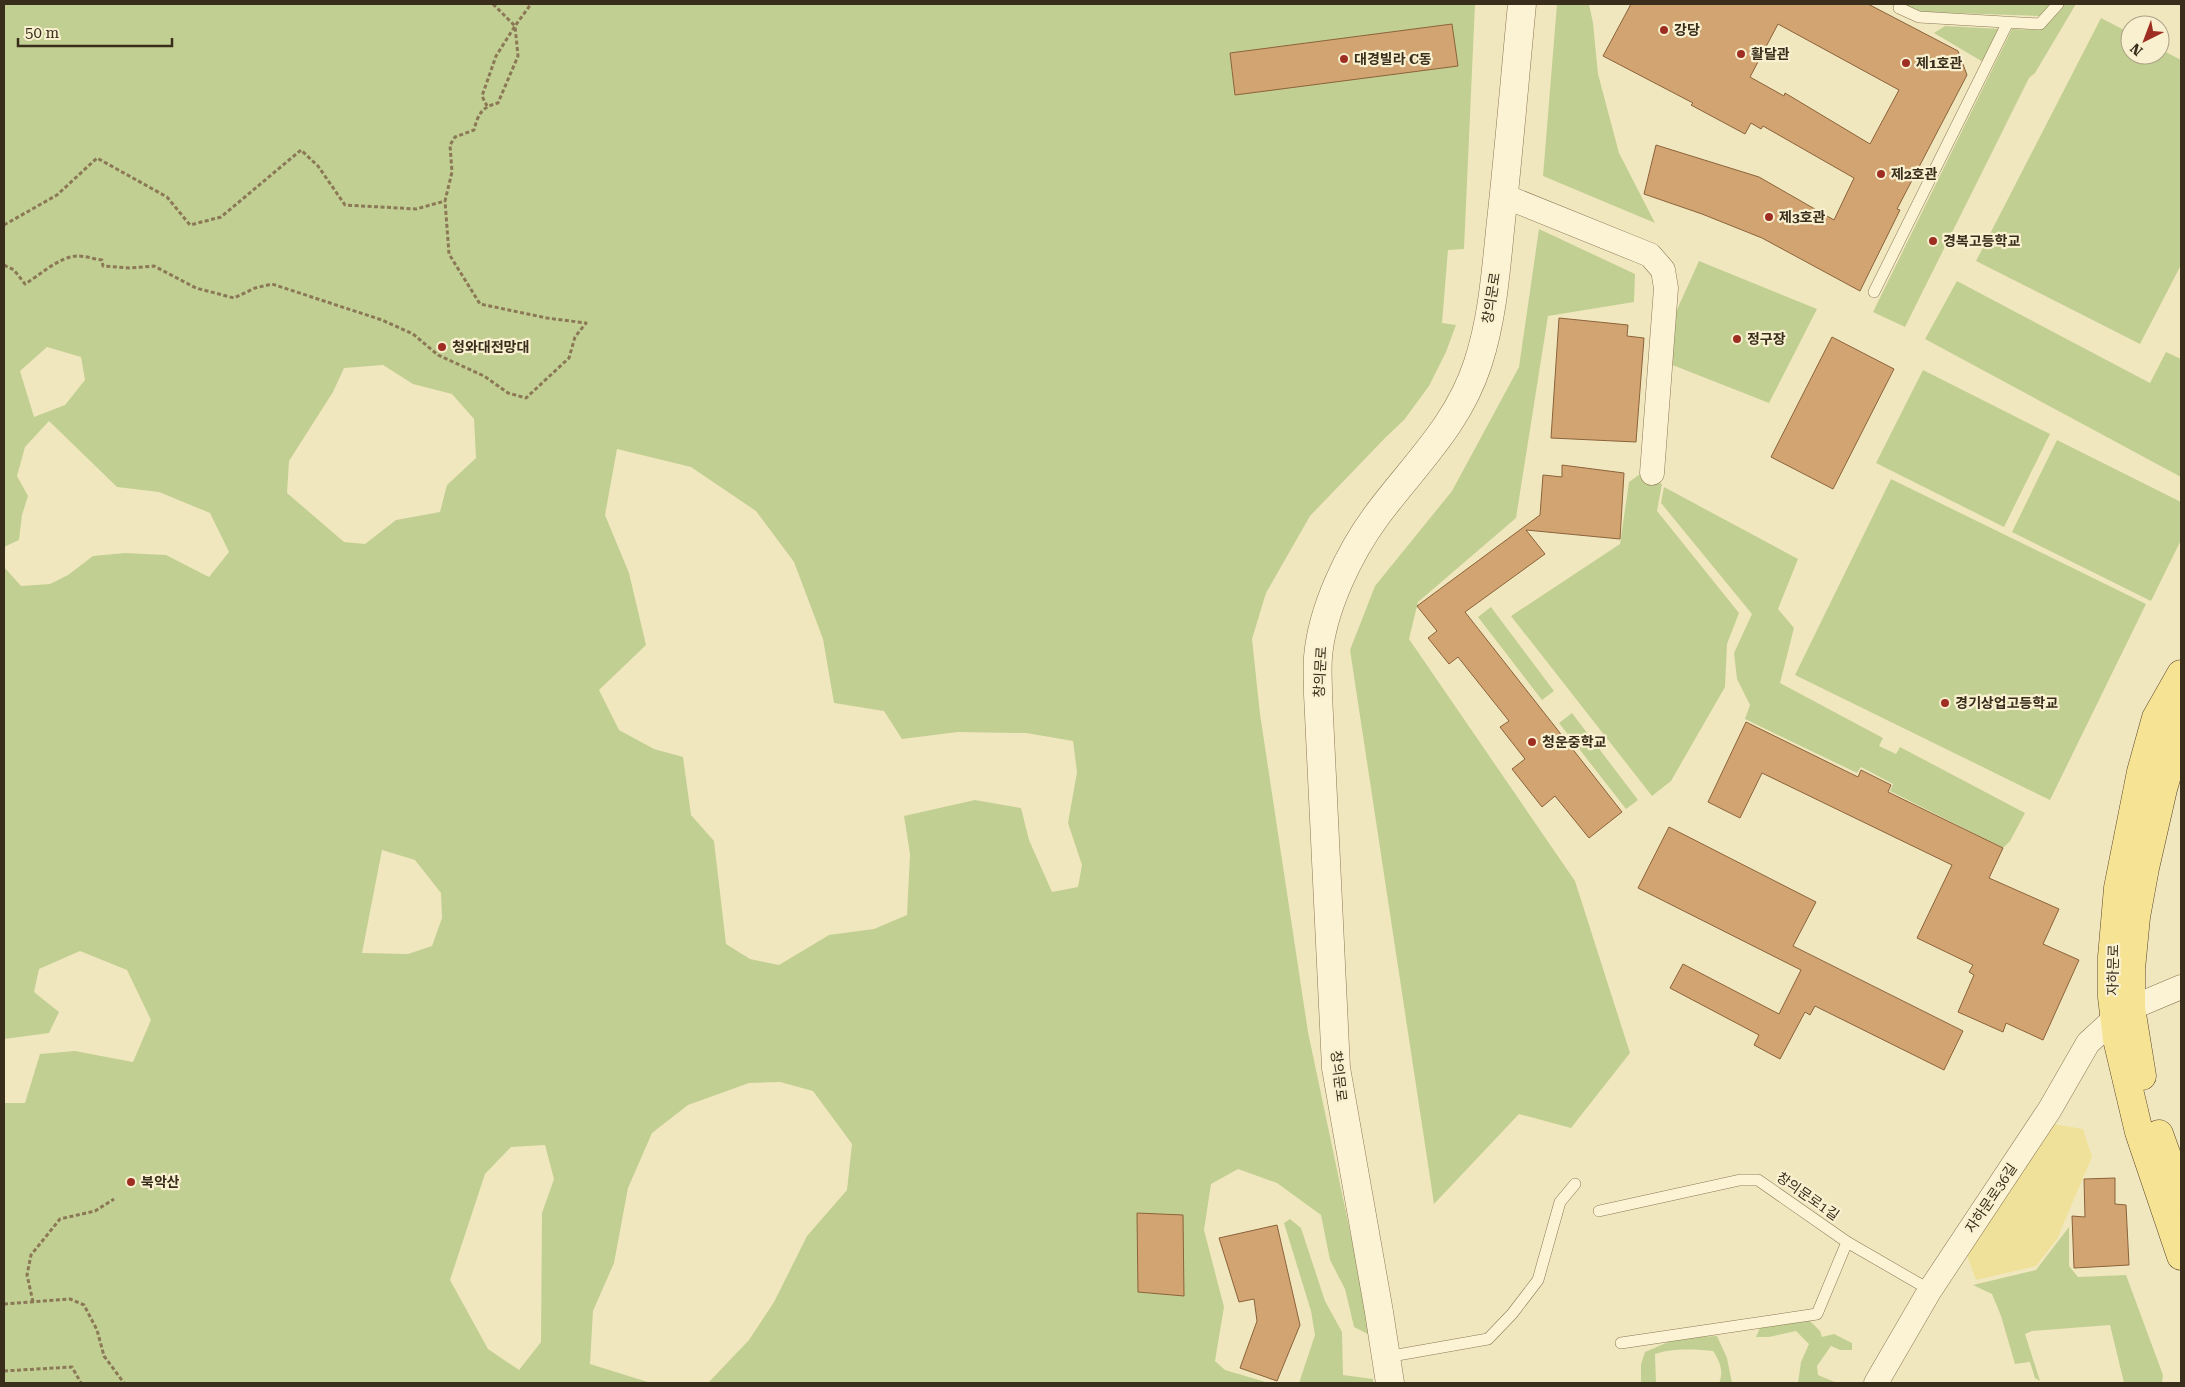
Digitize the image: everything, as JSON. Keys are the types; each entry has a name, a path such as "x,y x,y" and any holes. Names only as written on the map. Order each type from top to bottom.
{"main road":[{"name":"자하문로","path":"2179,679 2156,718 2141,772 2118,888 2112,957 2112,997 2123,1014 2146,1099 2181,1195"},
{"name":"자하문로","path":"2123,1014 2117,1039 2139,1132 2181,1256"}],"street":[{"name":"창의문로","path":"1388,1370 1380,1312 1336,1068 1318,694 1318,656 1326,619 1339,583 1357,545 1377,515 1431,449 1455,415 1478,363 1490,315 1504,196 1522,4"},
{"path":"1504,196 1650,255 1663,270 1666,288 1652,473"},
{"path":"2123,1014 2181,987"},
{"name":"자하문로36길","path":"1876,1383 1930,1290 2050,1109 2088,1044 2123,1014"}],"lane":[{"path":"1896,5 1919,18 2040,24 2058,4"},
{"path":"1874,292 2008,22"},
{"name":"창의문로1길","path":"1599,1211 1749,1179 1758,1180 1847,1242 1930,1290"},
{"path":"1388,1370 1488,1339 1512,1314 1538,1280 1560,1202 1576,1184"},
{"path":"1621,1343 1817,1314 1847,1242"}],"path":[{"path":"4,265 14,270 25,284 43,274 50,265 77,256 102,260 103,266 128,268 154,266 196,288 234,298 254,288 272,284 382,320 413,334 438,355 484,376 508,393 526,398 569,358 575,337 586,323 547,318 480,304 449,254 445,201 452,172 450,145 456,136 474,130 477,115 487,106 498,103 518,56 515,26 493,4"},
{"path":"487,106 482,96 496,56 531,4"},
{"path":"4,224 57,195 97,158 167,197 190,225 221,217 302,150 318,166 346,205 416,209 445,201"},
{"path":"33,1302 27,1276 31,1255 60,1219 95,1211 114,1199"},
{"path":"4,1304 70,1299 84,1304 97,1330 104,1356 124,1383"},
{"path":"4,1371 72,1367 81,1383"}],"green space":[{"path":"4,4 1475,4 1464,249 1448,250 1442,323 1456,325 1446,352 1429,386 1404,420 1310,516 1266,593 1252,639 1260,714 1308,1032 1372,1336 1354,1327 1345,1289 1330,1260 1321,1215 1277,1183 1238,1169 1211,1184 1204,1230 1224,1307 1215,1361 1225,1370 1269,1383 708,1383 749,1340 774,1302 807,1236 847,1190 852,1144 813,1091 780,1082 749,1083 688,1105 652,1133 628,1188 614,1263 593,1311 590,1364 651,1383 4,1383 4,1103 25,1103 40,1054 75,1051 133,1062 151,1020 127,970 80,951 39,969 34,992 59,1012 49,1033 4,1039 4,567 21,586 50,584 68,575 93,556 125,553 166,555 209,577 229,552 210,513 159,492 117,487 49,421 25,447 17,476 28,496 22,515 19,540 4,547","holes":["47,347 81,357 85,380 65,405 34,417 20,371","383,365 413,384 452,394 474,419 476,458 447,485 440,512 396,520 365,544 344,542 287,493 289,461 333,392 344,368","617,449 691,467 756,511 794,562 823,639 834,703 884,711 902,739 958,732 1026,733 1073,741 1077,772 1068,823 1082,865 1078,887 1052,892 1029,840 1021,808 975,800 904,816 910,854 907,915 874,929 829,935 779,965 750,959 726,944 714,841 691,815 683,757 654,749 619,730 599,690 646,645 629,573 605,515","382,850 415,860 441,893 442,918 432,946 408,954 362,953","545,1145 554,1179 542,1213 541,1342 519,1370 488,1349 450,1280 485,1174 511,1147"]},
{"path":"1557,4 1589,4 1593,23 1598,74 1619,153 1655,223 1543,176"},
{"path":"1905,4 2051,4 2040,16 1924,12 1904,6"},
{"path":"2064,4 2076,4 2035,73 2029,78 1905,327 1873,312 2012,29 2039,30"},
{"path":"2101,18 2120,28 2120,65 2170,65 2170,54 2181,60 2181,265 2140,344 1976,261"},
{"path":"1945,26 2001,29 1983,62 1934,33"},
{"path":"1539,229 1635,274 1634,302 1548,316 1516,518 1418,602 1409,639 1575,881 1630,1053 1571,1128 1519,1114 1434,1204 1350,650 1375,586 1452,491 1519,367"},
{"name":"정구장","path":"1699,261 1817,309 1769,403 1670,364 1675,314"},
{"path":"1957,281 2150,383 2166,352 2181,359 2181,477 1925,339"},
{"path":"1923,370 2050,434 2004,527 1876,463"},
{"path":"2057,440 2181,502 2181,540 2151,601 2012,532"},
{"path":"1640,474 1662,484 1657,511 1739,613 1727,644 1725,687 1671,781 1652,796 1511,616 1620,544 1629,482"},
{"path":"1891,479 2146,604 2050,800 1795,675"},
{"path":"1664,487 1798,559 1778,609 1794,628 1780,683 1883,738 1879,746 1896,754 1900,747 2025,813 2010,841 2003,848 1890,791 1893,784 1861,767 1857,773 1745,719 1750,705 1737,679 1734,653 1752,614 1661,503"},
{"path":"1491,607 1554,691 1542,700 1478,617"},
{"path":"1572,713 1638,800 1626,809 1559,723"},
{"path":"1290,1219 1301,1228 1325,1301 1342,1332 1343,1375 1373,1379 1373,1383 1299,1383 1315,1335 1311,1311 1284,1223"},
{"path":"2069,1227 2069,1266 2078,1277 2126,1275 2163,1375 2162,1383 2124,1383 2110,1325 2032,1331 2025,1334 2040,1381 2035,1378 2030,1362 2015,1364 2001,1316 1992,1294 1973,1285 2036,1270"},
{"path":"1809,1320 1820,1331 1822,1337 1834,1334 1852,1343 1852,1350 1840,1350 1831,1346 1817,1366 1818,1375 1837,1383 1798,1383 1801,1362 1809,1344 1796,1331 1769,1337 1756,1337 1760,1328"},
{"path":"1717,1336 1727,1358 1732,1383 1719,1383 1720,1367 1713,1351 1692,1349 1655,1354 1656,1383 1641,1383 1641,1364 1645,1352 1673,1340"}],"sand":[{"path":"2054,1124 2083,1129 2092,1157 2057,1239 2036,1266 1976,1280 1966,1253"}],"building":[{"path":"1631,4 1868,4 1958,51 1967,75 1897,209 1900,210 1860,291 1762,238 1702,214 1644,194 1656,145 1759,177 1834,220 1854,178 1763,126 1761,129 1751,123 1745,134 1691,105 1693,103 1603,56","holes":["1778,24 1899,90 1870,144 1785,93 1784,96 1750,77"]},
{"name":"대경빌라 C동","path":"1452,24 1458,66 1235,95 1230,53"},
{"path":"1559,318 1628,325 1627,336 1644,338 1636,442 1551,438"},
{"path":"1832,337 1894,369 1833,489 1771,457"},
{"path":"1562,465 1624,473 1620,539 1526,530 1545,554 1465,612 1622,812 1589,838 1555,796 1542,807 1512,769 1525,759 1500,727 1509,721 1458,657 1449,664 1428,638 1437,631 1417,606 1540,515 1543,475 1562,477"},
{"path":"1746,722 1858,777 1861,770 1891,785 1888,792 2003,848 1989,878 2059,909 2043,944 2079,960 2043,1040 2006,1023 2003,1032 1958,1012 1974,975 1969,972 1973,965 1917,938 1952,865 1762,773 1740,818 1708,802"},
{"path":"1669,827 1816,902 1793,946 1963,1031 1944,1070 1815,1006 1810,1015 1805,1012 1780,1059 1754,1045 1759,1035 1670,988 1683,964 1779,1014 1801,970 1638,888"},
{"path":"2115,1178 2115,1204 2126,1205 2129,1265 2074,1268 2072,1216 2085,1217 2084,1179"},
{"path":"1137,1213 1183,1215 1184,1296 1138,1292"},
{"path":"1277,1225 1300,1325 1277,1381 1240,1368 1257,1321 1254,1299 1239,1302 1219,1238"}],"place":[{"name":"강당","path":"1664,30"},
{"name":"활달관","path":"1741,54"},
{"name":"대경빌라 C동","path":"1344,59"},
{"name":"제1호관","path":"1906,63"},
{"name":"제2호관","path":"1881,174"},
{"name":"제3호관","path":"1769,217"},
{"name":"경복고등학교","path":"1933,241"},
{"name":"정구장","path":"1737,339"},
{"name":"청와대전망대","path":"442,347"},
{"name":"경기상업고등학교","path":"1945,703"},
{"name":"청운중학교","path":"1532,742"},
{"name":"북악산","path":"131,1182"}]}
